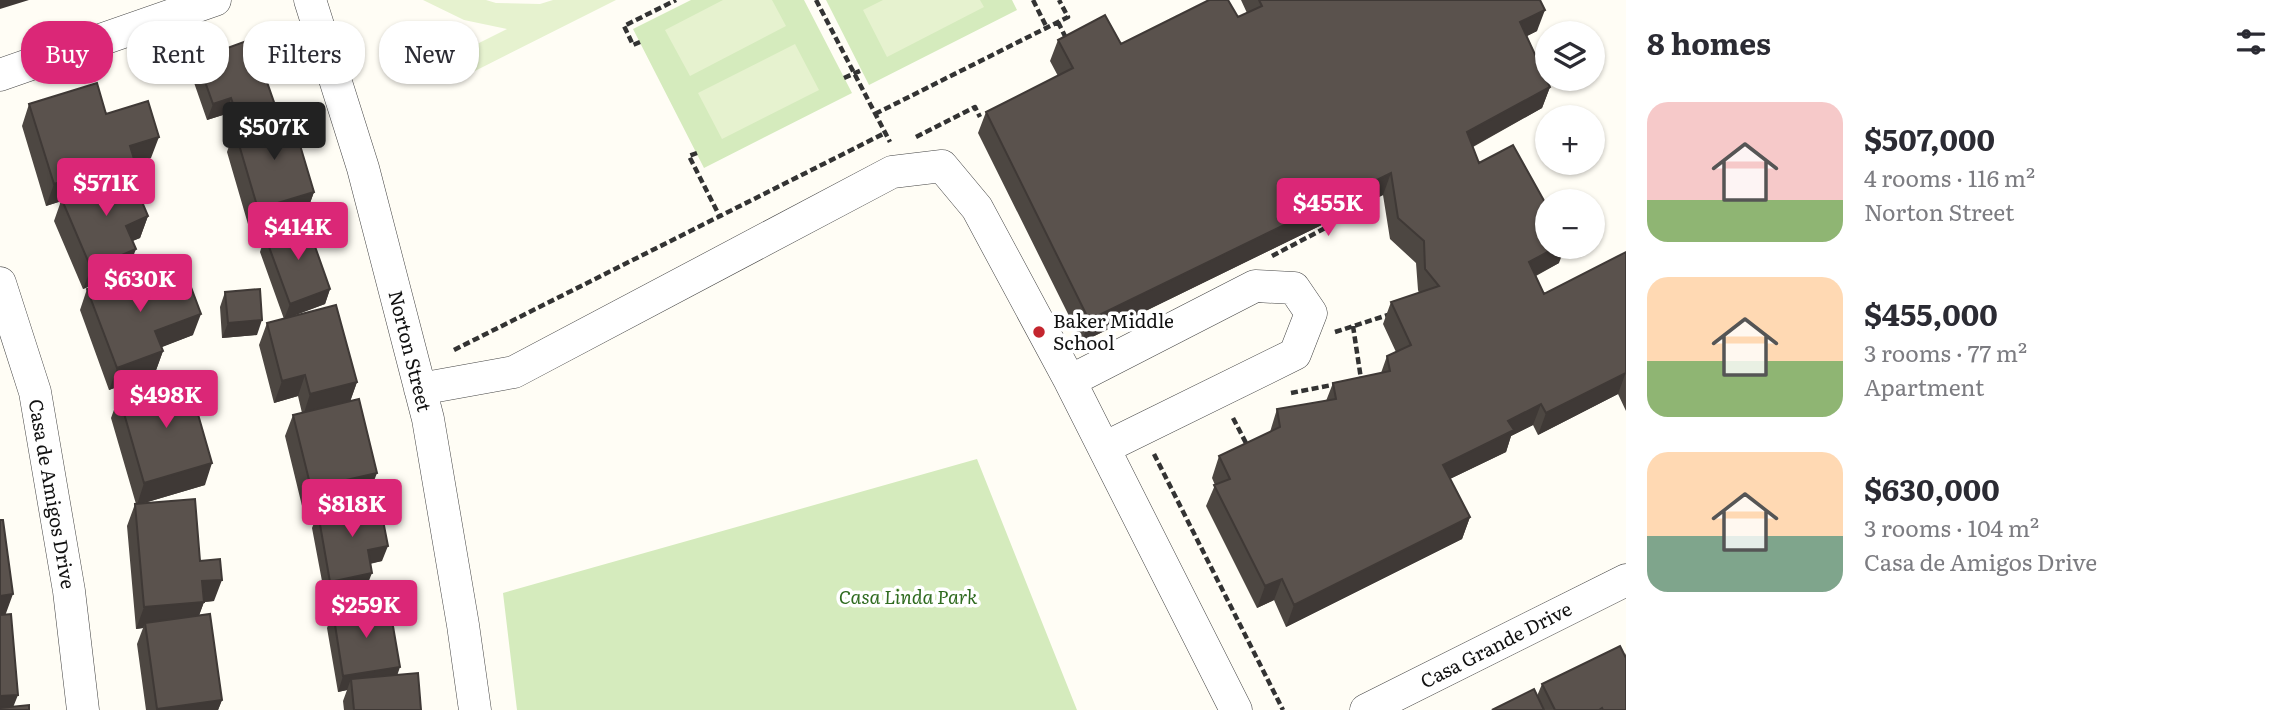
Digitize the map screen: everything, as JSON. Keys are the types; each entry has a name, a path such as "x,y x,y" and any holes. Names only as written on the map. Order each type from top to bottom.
{"street":[{"path":"0,75 215,0"},
{"name":"Norton Street","path":"310,0 363,167 428,419 475,710"},
{"path":"420,389 514,372 892,172 942,166 977,208 1070,381 1236,710"},
{"name":"Casa de Amigos Drive","path":"0,283 34,392 69,591 83,710"},
{"path":"1070,381 1255,286 1294,288 1311,313 1295,354 1104,448"},
{"name":"Casa Grande Drive","path":"1366,710 1626,580"}],"path":[{"path":"640,42 633,45 624,26 676,0"},
{"path":"816,0 893,148"},
{"path":"1033,0 1047,28"},
{"path":"875,114 1068,17 1059,0"},
{"path":"1058,22 1069,43"},
{"path":"844,78 862,70"},
{"path":"905,143 975,107 980,117"},
{"path":"453,350 885,133"},
{"path":"697,153 689,156 720,217"},
{"path":"1272,256 1371,204"},
{"path":"1331,333 1393,314"},
{"path":"1286,394 1361,379 1353,326"},
{"path":"1230,411 1246,443"},
{"path":"1152,451 1283,710"}],"green space":[{"path":"423,0 486,0 496,3 540,4 553,0 616,0 479,69 479,43 507,29 464,20"},
{"path":"691,0 804,0 852,93 704,168 633,29"},
{"path":"723,0 772,0 786,26 690,76 665,30"},
{"path":"826,0 1012,0 1017,10 869,85"},
{"path":"883,0 980,0 984,7 887,57 863,10"},
{"path":"795,44 819,90 722,139 698,93"},
{"name":"Casa Linda Park","path":"977,459 1077,710 517,710 503,593"}],"building":[{"path":"1209,0 1228,0 1238,17 1262,6 1259,0 1540,0 1545,10 1520,22 1535,54 1535,91 1543,91 1467,132 1479,163 1513,145 1538,189 1535,189 1535,259 1529,262 1544,294 1626,252 1626,373 1546,413 1541,404 1508,421 1514,430 1443,465 1470,517 1294,605 1282,579 1265,586 1214,485 1230,479 1219,456 1280,427 1277,409 1336,399 1333,383 1390,371 1387,356 1411,345 1391,302 1439,286 1425,269 1424,241 1398,218 1391,173 1089,320 986,112 1073,68 1058,40 1105,15 1121,44"},
{"path":"243,42 243,84 268,84 276,108 239,121 231,98 213,104 206,84 229,84 229,47"},
{"path":"97,84 106,114 148,101 159,137 130,146 134,159 54,184 29,104"},
{"path":"291,115 314,192 258,209 235,131"},
{"path":"129,171 148,216 126,226 136,249 91,268 62,200"},
{"path":"306,221 330,289 290,304 265,236"},
{"path":"133,271 141,291 186,274 201,314 155,331 163,351 117,368 87,289"},
{"path":"260,289 262,320 228,323 225,292"},
{"path":"336,305 357,382 310,394 305,375 282,381 267,323"},
{"path":"187,376 212,463 144,483 119,396"},
{"path":"359,399 377,473 311,488 293,415"},
{"path":"195,499 200,561 220,559 222,580 202,581 204,602 144,607 135,504"},
{"path":"379,500 388,546 368,550 372,573 330,582 318,513"},
{"path":"0,520 3,520 13,594 0,596"},
{"path":"389,603 400,667 343,676 333,612"},
{"path":"11,614 18,695 0,696 0,615"},
{"path":"210,614 222,700 157,709 145,623"},
{"path":"1620,646 1626,658 1626,710 1555,710 1542,684"},
{"path":"418,673 421,710 354,710 351,679"},
{"path":"1534,689 1544,710 1492,710"},
{"path":"29,705 29,710 0,710 0,708"}],"place":[{"name":"Baker Middle School","path":"1039,332"}]}
